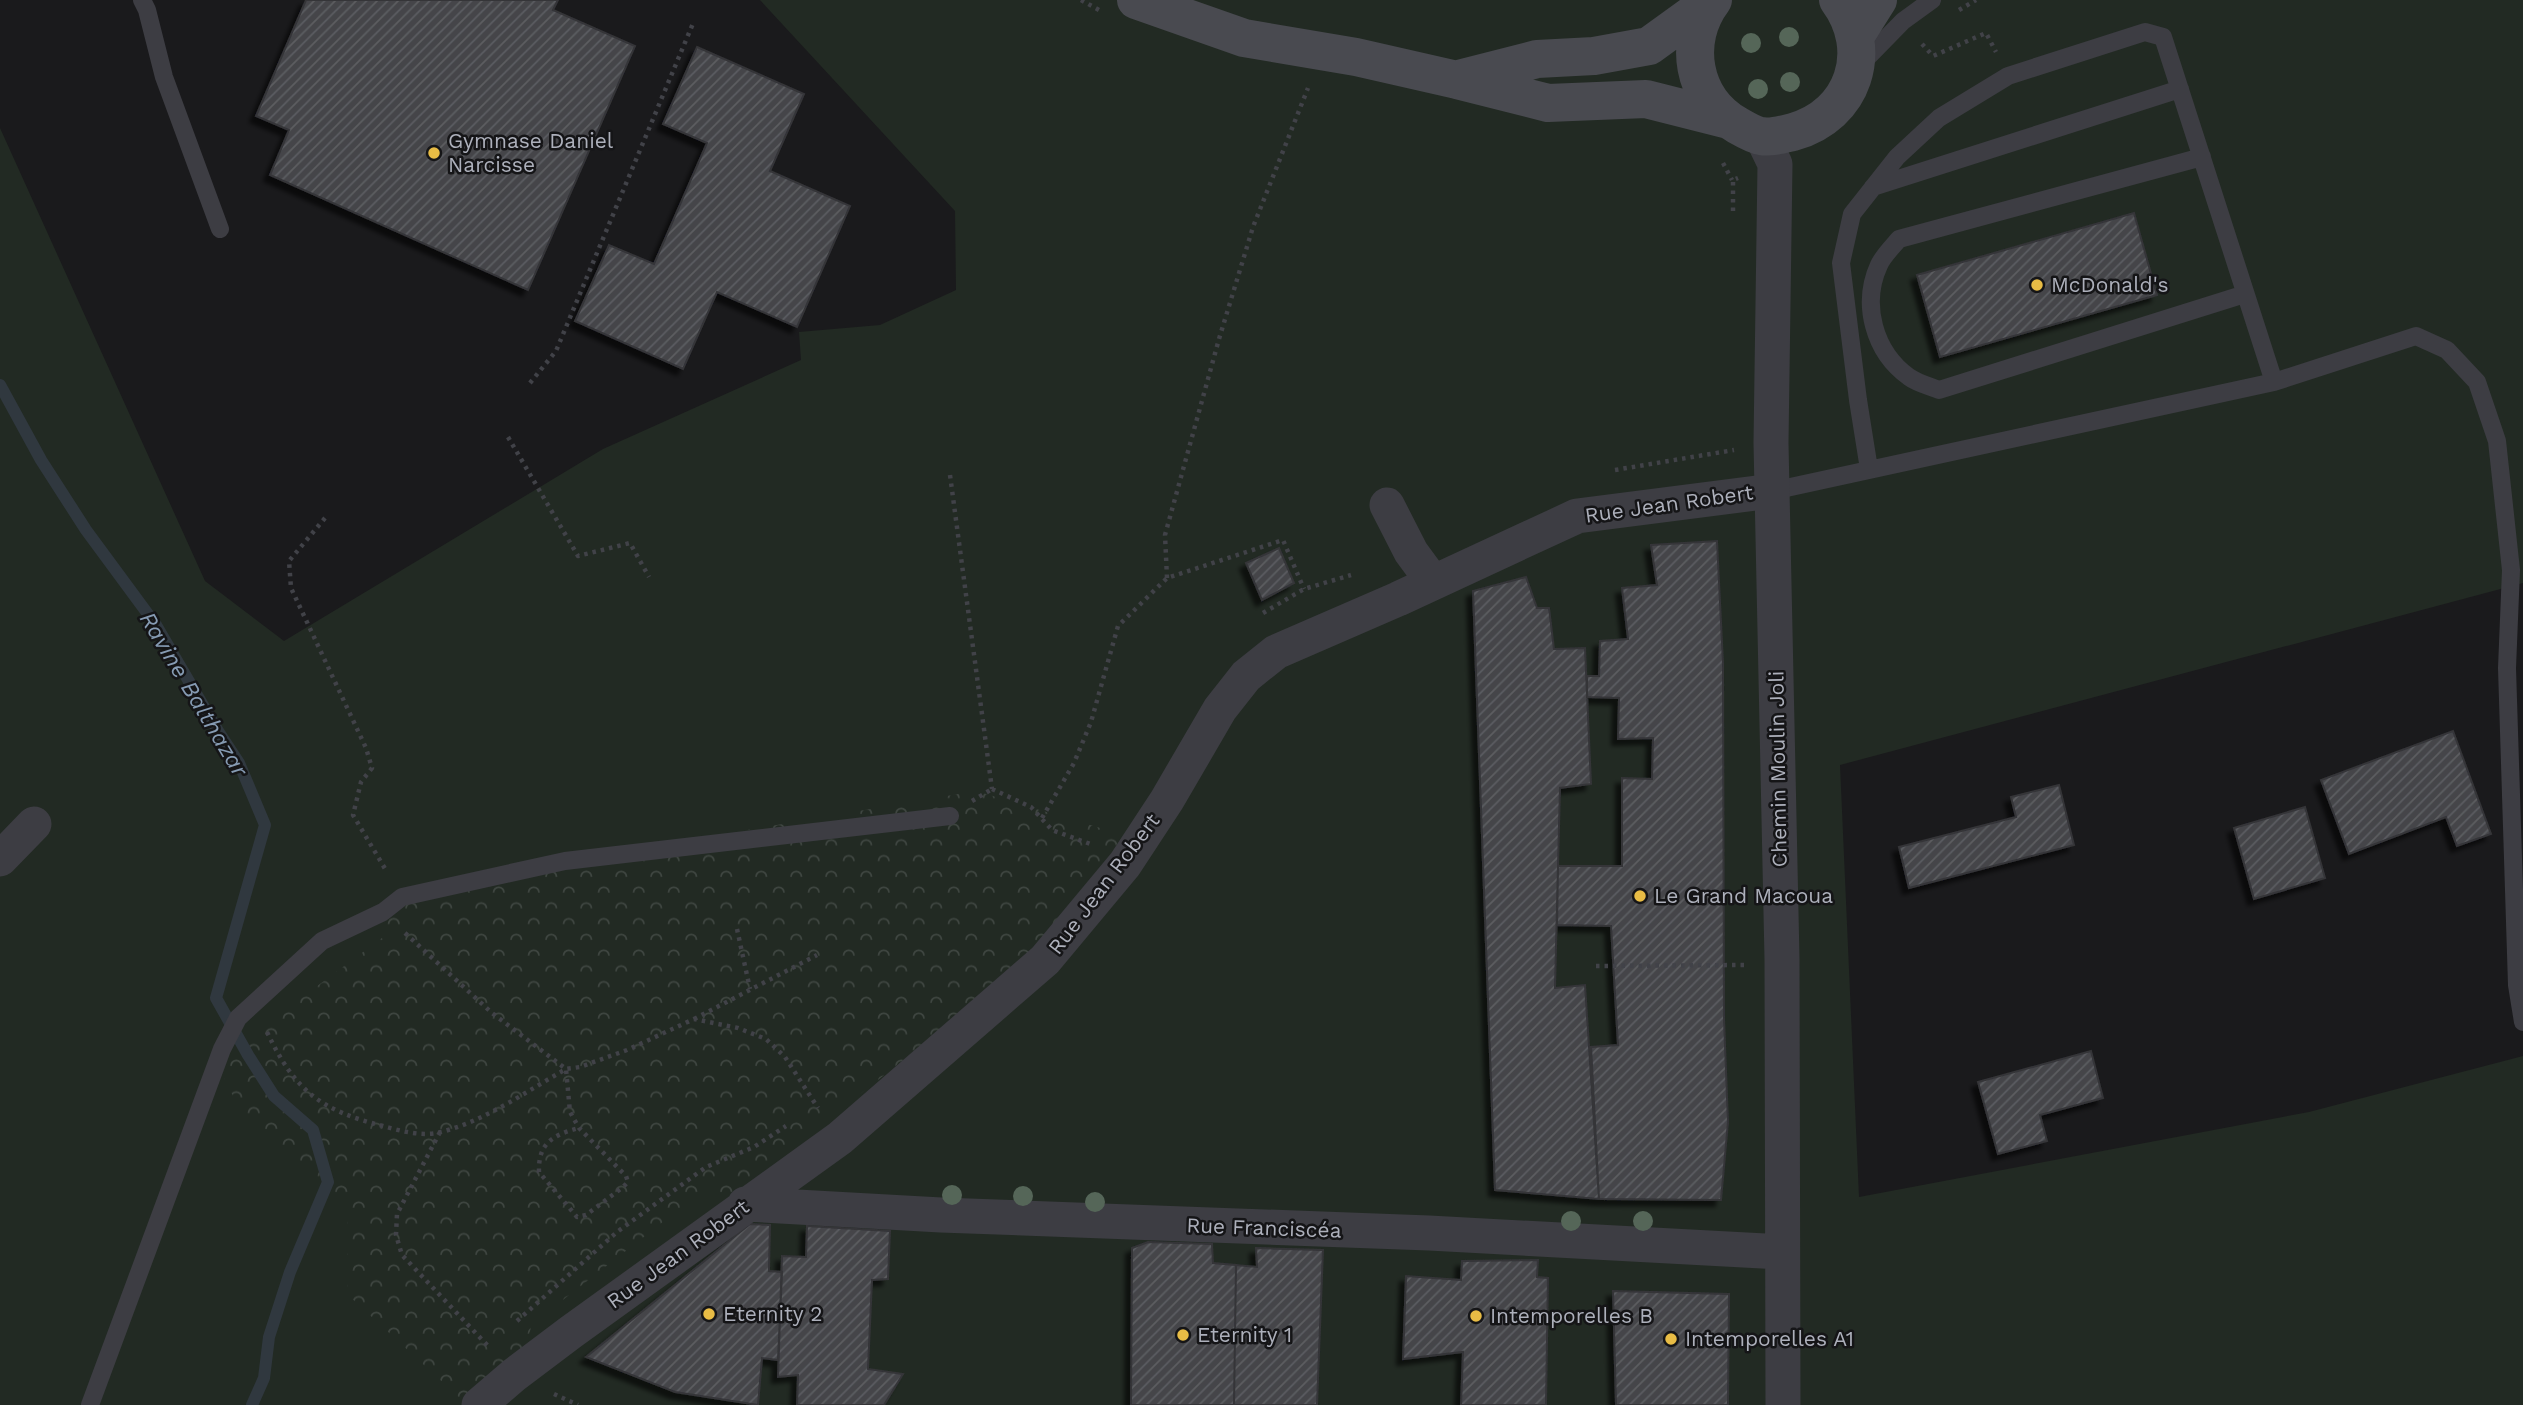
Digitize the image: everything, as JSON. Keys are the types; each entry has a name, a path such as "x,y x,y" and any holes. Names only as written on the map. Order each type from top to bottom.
{"main road":[{"path":"1136,0 1244,38 1322,51 1548,103 1646,99 1745,128 1784,134 1809,127 1830,113 1846,93 1856,53 1878,0"},
{"path":"1838,0 1847,12 1856,53"},
{"path":"1457,80 1537,59 1594,56 1649,46 1712,1"},
{"path":"1712,1 1699,25 1693,51 1697,77 1710,101 1745,128"}],"street":[{"name":"Chemin Moulin Joli","path":"1745,128 1774,164 1772,491 1782,959 1783,1405"},
{"name":"Rue Jean Robert","path":"479,1405 533,1361 745,1204 840,1138 1045,960 1125,864 1167,800 1220,709 1246,676 1276,652 1577,516 1772,491"},
{"path":"1387,505 1411,552 1433,582"},
{"path":"0,859 34,824"},
{"name":"Rue Franciscéa","path":"745,1204 941,1215 1443,1234 1782,1252"}],"lane":[{"path":"142,0 164,76 220,229"},
{"path":"1856,53 1932,0"},
{"path":"1870,469 1858,401 1841,263 1852,214 1898,157 1939,118 2008,76 2145,32 2163,37 2274,382"},
{"path":"1873,187 2179,89"},
{"path":"2202,157 1899,239 1880,264 1870,295 1873,327 1886,356 1910,378 1939,390 2245,294"},
{"path":"1772,491 2274,382 2416,336 2446,351 2477,382 2497,441 2517,569 2507,668 2517,985 2523,1023"},
{"path":"90,1405 222,1049 239,1018 322,941 383,912 402,897 565,861 950,816"}],"path":[{"path":"530,383 556,351 694,22"},
{"path":"1167,579 1165,536 1223,326 1253,227 1322,51"},
{"path":"509,437 578,556 630,543 649,578"},
{"path":"950,475 992,789 1031,807 1052,830 1081,840"},
{"path":"325,518 289,561 291,588 366,748 372,768 361,782 353,815 402,897"},
{"path":"1041,818 1074,763 1091,722 1118,626 1167,579 1283,540 1304,589"},
{"path":"383,912 492,1013 566,1069 570,1112 579,1128 626,1176 628,1182 586,1215 578,1217 539,1172 538,1159 546,1143 562,1133 579,1128"},
{"path":"737,929 750,989"},
{"path":"255,1006 275,1049 303,1088 316,1101 351,1118 410,1133 440,1132 480,1116 566,1069 580,1067 627,1050 694,1019 817,955"},
{"path":"1596,965 1749,965"},
{"path":"694,1019 738,1028 765,1039 785,1057 811,1096"},
{"path":"440,1132 397,1214 396,1235 402,1255 475,1333"}],"green space":[{"path":"760,0 2523,0 2523,583 1840,765 1859,1197 2309,1112 2523,1056 2523,1405 0,1405 0,128 205,581 284,641 603,449 801,360 799,332 880,325 956,290 955,211"},
{"path":"976,791 1124,835 1024,965 733,1194 695,1197 532,1324 525,1349 465,1403 347,1294 347,1207 250,1131 216,1061 382,938 400,889"}],"building":[{"name":"Gymnase Daniel Narcisse","path":"306,0 558,0 553,10 635,46 528,290 270,175 289,130 256,116"},
{"path":"697,47 804,94 770,171 850,206 797,327 717,292 683,369 575,321 609,245 654,264 707,143 663,124"},
{"name":"McDonald's","path":"2134,213 2157,295 1940,357 1917,275"},
{"name":"Le Grand Macoua","path":"1717,541 1723,663 1724,1019 1728,1122 1721,1200 1599,1199 1591,1047 1618,1045 1611,926 1557,925 1558,866 1622,866 1622,778 1652,779 1653,738 1618,739 1619,698 1587,697 1587,676 1599,676 1600,641 1628,639 1622,588 1657,585 1651,545"},
{"path":"1279,548 1294,583 1262,600 1246,563"},
{"path":"1526,577 1537,608 1549,608 1554,649 1585,648 1591,784 1560,788 1555,988 1585,985 1599,1199 1495,1190 1473,591"},
{"path":"2453,731 2491,834 2457,846 2446,817 2349,854 2321,780"},
{"path":"2059,785 2074,845 1909,888 1899,847 2016,817 2011,797"},
{"path":"2305,807 2325,878 2254,899 2234,828"},
{"path":"2091,1051 2103,1098 2040,1115 2047,1141 1998,1154 1978,1082"},
{"name":"Eternity 2","path":"750,1224 770,1225 769,1271 782,1272 778,1360 762,1358 758,1405 675,1392 586,1357"},
{"name":"Eternity 2","path":"807,1226 890,1231 888,1279 872,1280 868,1369 903,1374 884,1405 797,1405 798,1375 778,1377 782,1256 806,1257"},
{"name":"Eternity 1","path":"1148,1242 1212,1244 1213,1263 1236,1265 1234,1405 1131,1405 1132,1248"},
{"name":"Eternity 1","path":"1256,1248 1323,1250 1317,1405 1234,1405 1236,1265 1257,1267"},
{"name":"Intemporelles B","path":"1538,1260 1537,1277 1548,1278 1546,1405 1461,1405 1463,1352 1403,1359 1406,1276 1461,1280 1462,1261"},
{"name":"Intemporelles A1","path":"1613,1291 1729,1294 1728,1405 1616,1405"}],"waterway":[{"name":"Ravine Balthazar","path":"0,385 41,460 86,530 156,625 239,763 265,825 216,998 274,1096 313,1130 328,1182 290,1272 269,1337 264,1378 252,1405"}],"place":[{"name":"Gymnase Daniel Narcisse","path":"434,153"},
{"name":"McDonald's","path":"2037,285"},
{"name":"Le Grand Macoua","path":"1640,896"},
{"name":"Eternity 2","path":"709,1314"},
{"name":"Intemporelles B","path":"1476,1316"},
{"name":"Eternity 1","path":"1183,1335"},
{"name":"Intemporelles A1","path":"1671,1339"}]}
